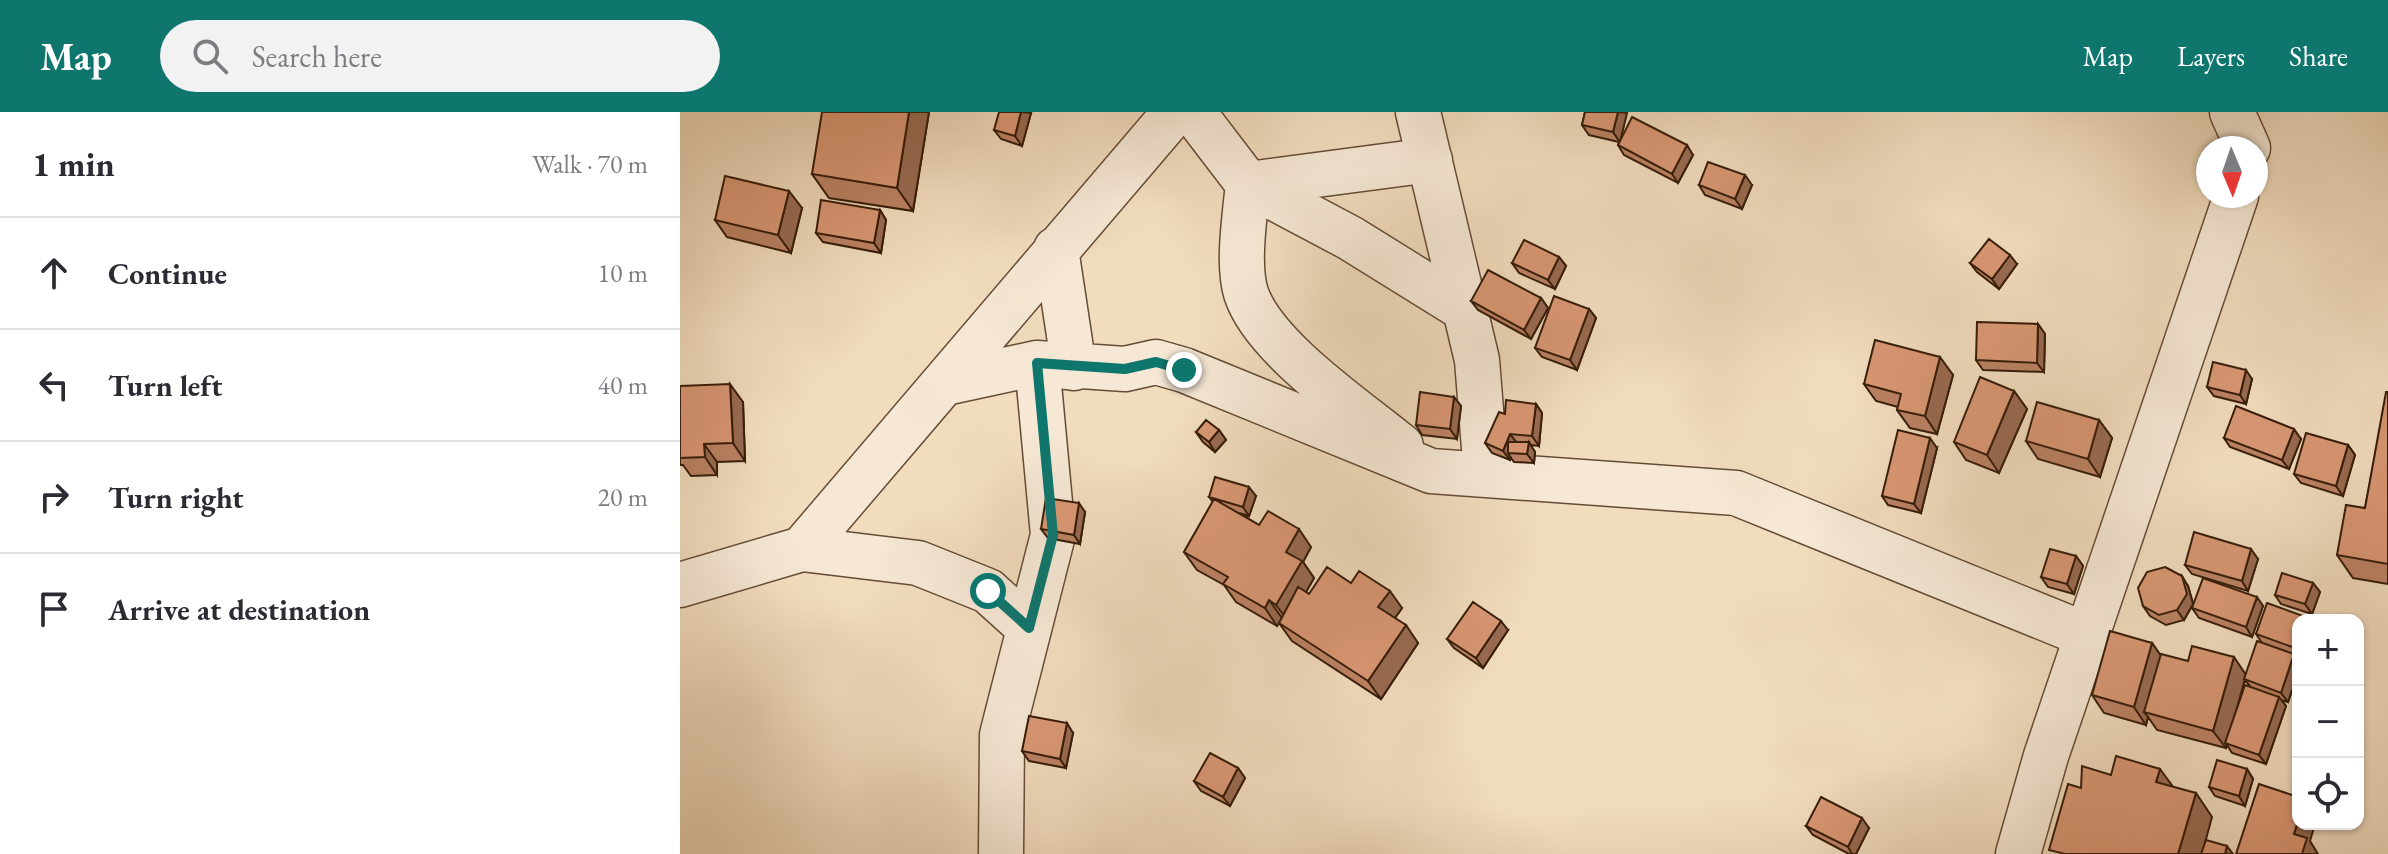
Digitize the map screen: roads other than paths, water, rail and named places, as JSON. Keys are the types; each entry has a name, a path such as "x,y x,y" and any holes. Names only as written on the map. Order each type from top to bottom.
{"street":[{"path":"802,549 1175,112"},
{"path":"1193,112 1248,184 1350,238 1466,310"},
{"path":"1418,112 1477,360 1486,473"},
{"path":"2232,112 2243,136"},
{"path":"1248,184 1430,160"},
{"path":"1248,184 1243,234 1245,292 1264,329 1431,471"},
{"path":"2018,854 2086,640 2232,208"},
{"path":"1037,363 1074,368 1056,249"},
{"path":"945,383 1037,363 1125,369 1156,362 1184,370 1431,471 1736,493 2074,630 2086,640"},
{"path":"1001,854 1002,735 1053,535 1037,363"},
{"path":"680,585 802,549 918,563 988,591 1029,628"}]}
